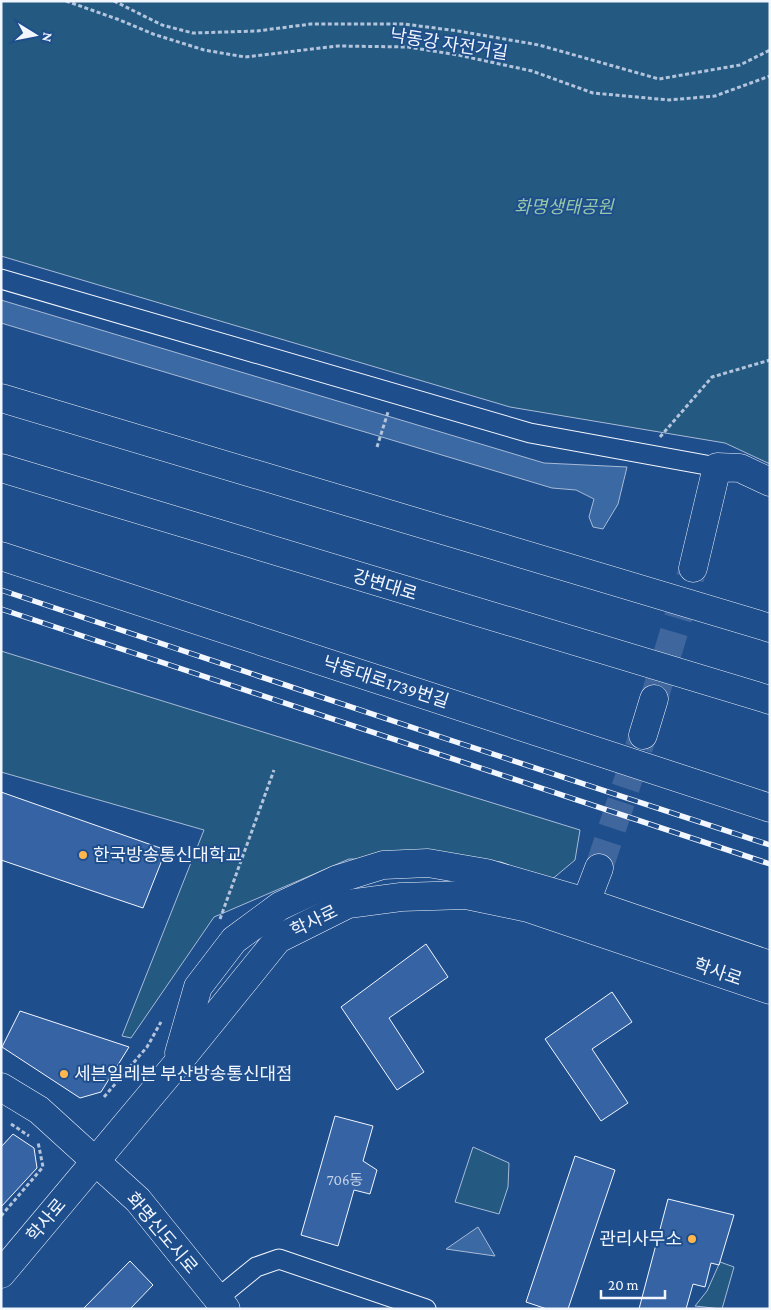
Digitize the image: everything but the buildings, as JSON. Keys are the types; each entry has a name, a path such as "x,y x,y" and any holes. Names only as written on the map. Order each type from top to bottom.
{"main road":[{"path":"1,398 770,628"},
{"path":"693,568 717,466 740,468 770,482"},
{"name":"강변대로","path":"1,468 770,700"},
{"name":"낙동대로1739번길","path":"1,556 770,808"},
{"path":"644,735 654,699"},
{"path":"176,1065 198,987 234,940 280,906 338,879 383,865 428,863 486,873 586,902 770,965"},
{"path":"586,902 599,868"},
{"name":"학사로","path":"1,1274 176,1065 278,939 348,904 401,897 466,895 528,908 770,990"},
{"name":"화명신도시로","path":"1,1087 39,1110 138,1200 222,1304"}],"street":[{"path":"1,279 530,433 717,466"},
{"path":"222,1304 256,1268 279,1260 426,1309"}],"path":[{"name":"낙동강 자전거길","path":"66,1 153,34 204,50 245,57 338,46 408,47 458,55 532,71 593,93 668,100 715,96 770,76"},
{"path":"114,1 162,25 193,33 257,31 311,24 404,24 458,31 539,46 659,79 740,65 770,50"},
{"path":"647,454 712,378 770,360"},
{"path":"377,446 388,413"},
{"path":"219,923 274,770"},
{"path":"104,1097 147,1047 166,1014"},
{"path":"1,1216 43,1167 38,1143 9,1122"}],"green space":[{"name":"화명생태공원","path":"1,1 770,1 770,464 725,443 510,407 1,256"},
{"path":"1,651 580,830 575,860 550,881 501,862 349,859 214,917 131,1038 122,1036 204,830 1,772"},
{"path":"473,1147 509,1163 508,1187 499,1214 455,1202"},
{"path":"720,1262 734,1267 722,1309 695,1306 707,1291"}],"shaded area":[{"path":"1,300 544,463 627,467 618,504 603,529 593,527 589,517 594,499 576,490 552,488 1,323"},
{"path":"478,1227 495,1256 446,1249"}],"tunnel":[{"path":"654,699 693,568"},
{"path":"599,868 643,735"}],"railway":[{"path":"1,590 770,845"},
{"path":"1,609 770,864"}],"place":[{"name":"한국방송통신대학교","path":"83,855"},
{"name":"세븐일레븐 부산방송통신대점","path":"64,1074"},
{"name":"관리사무소","path":"692,1239"}]}
